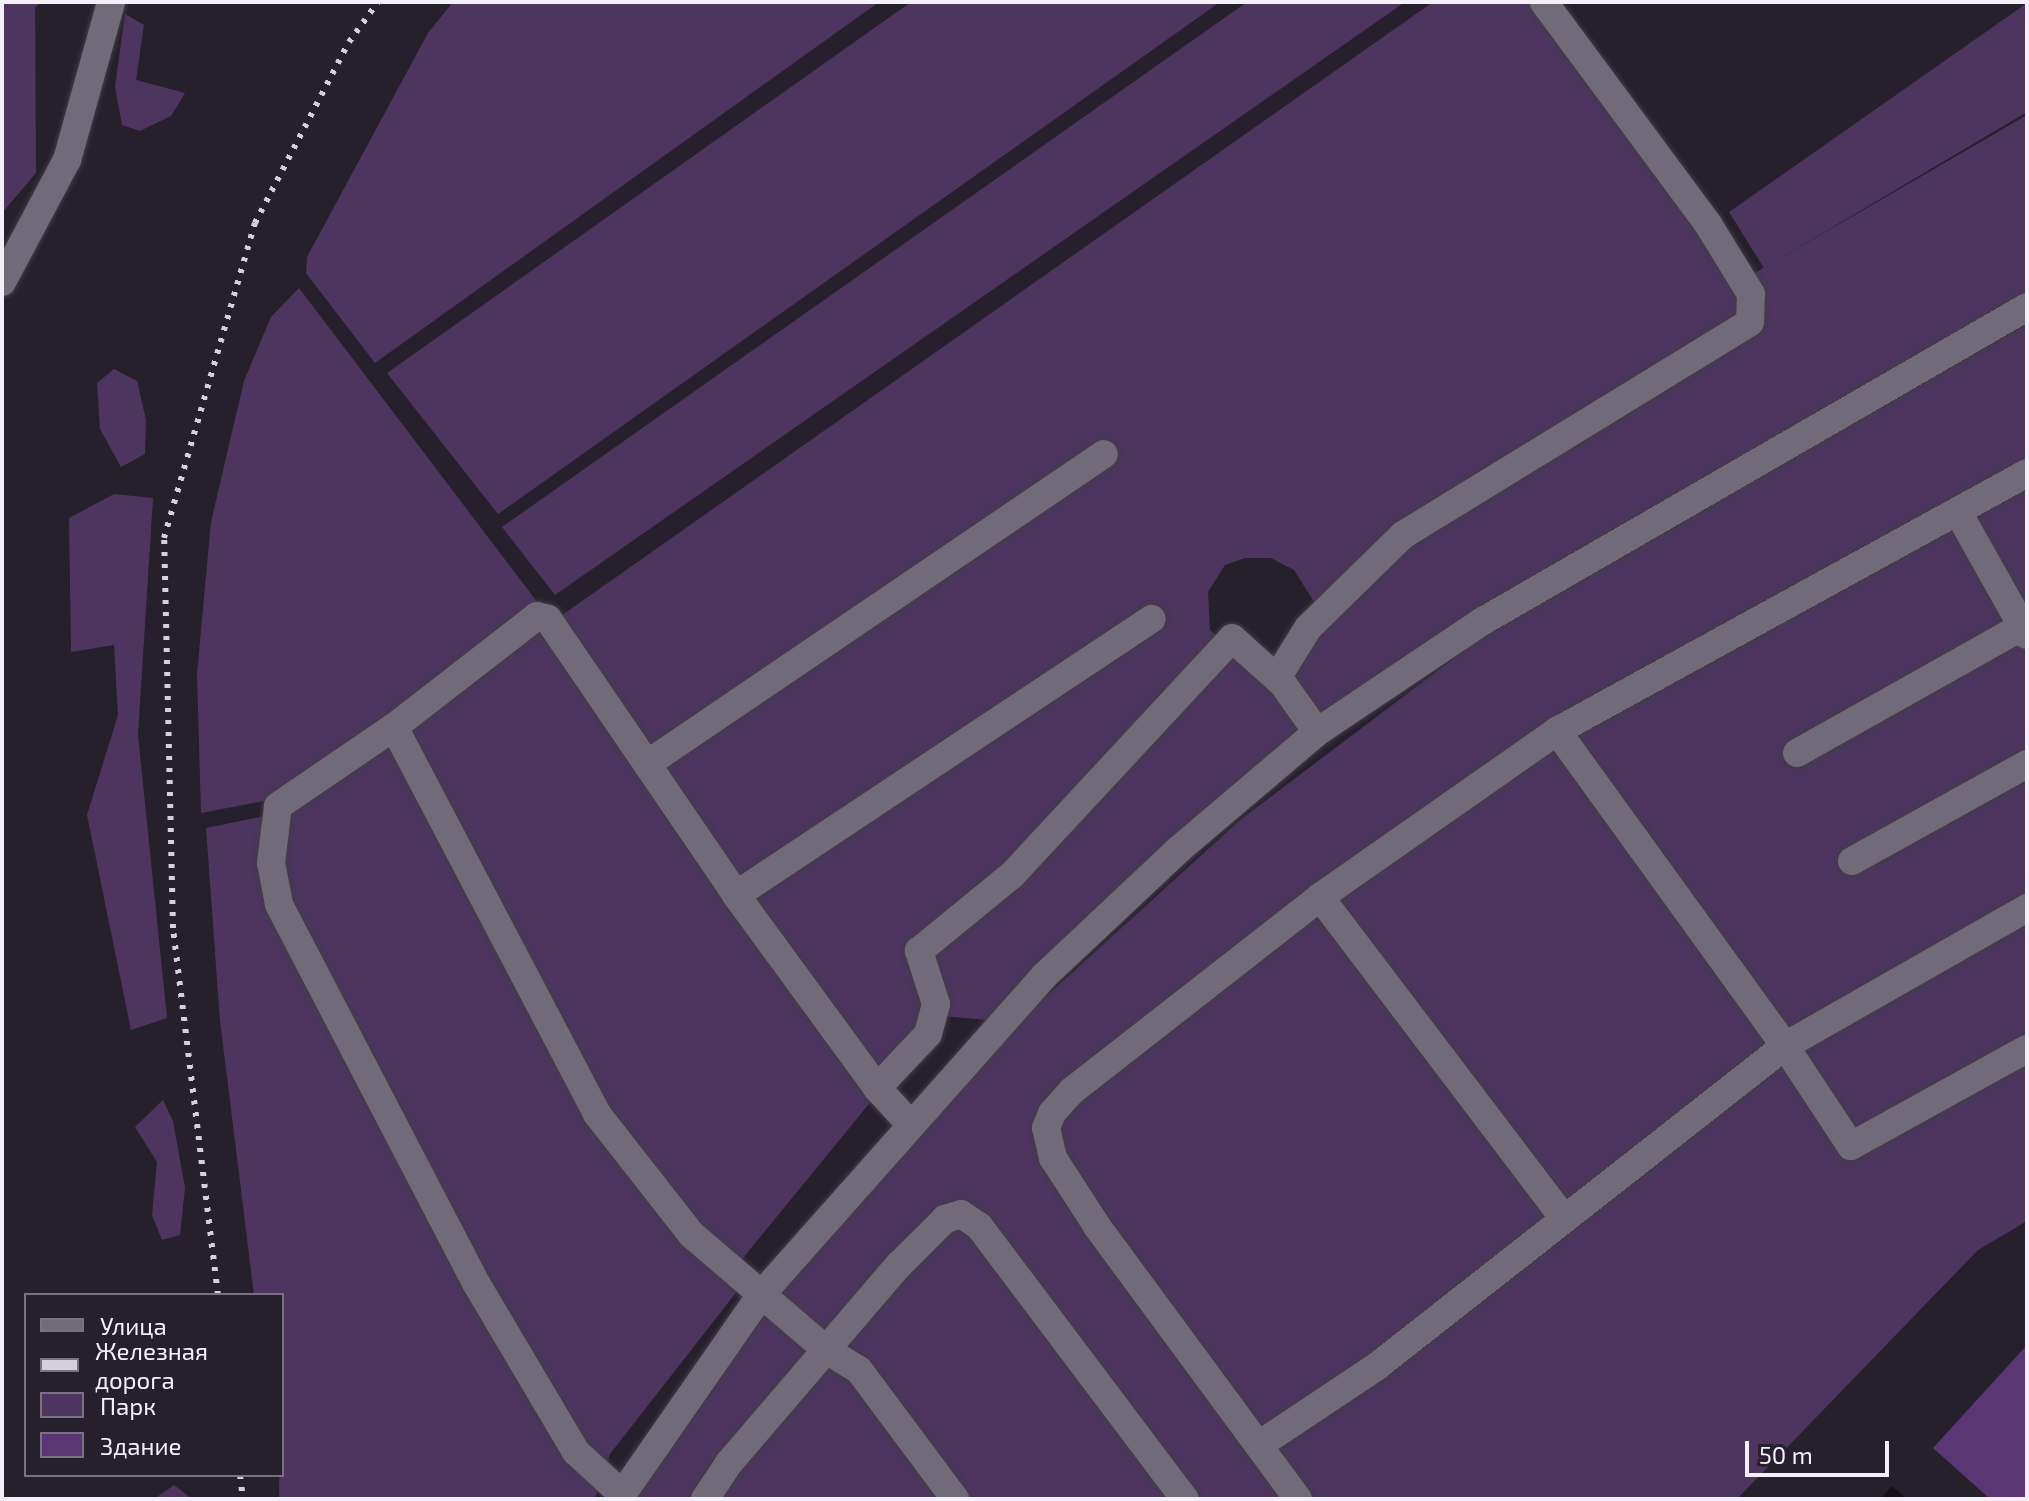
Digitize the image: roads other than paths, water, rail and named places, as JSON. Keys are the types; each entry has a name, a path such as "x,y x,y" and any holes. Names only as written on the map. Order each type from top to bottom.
{"street":[{"path":"2,282 67,160 111,2"},
{"path":"1277,678 1308,628 1403,535 1750,322 1751,294 1708,224 1544,2"},
{"path":"911,1125 877,1088 736,895 548,619 537,616 394,727 278,806 271,863 279,904 476,1283 576,1452 620,1496 760,1296 1044,976 1178,850 1317,732 1483,621 2027,307"},
{"path":"647,764 1104,454"},
{"path":"1298,1499 1097,1226 1053,1158 1046,1128 1073,1090 1320,897 1557,731 2027,473"},
{"path":"1797,753 2026,629 1958,512"},
{"path":"736,895 1152,619"},
{"path":"877,1088 928,1034 936,1004 919,951 1012,875 1232,638 1277,678 1317,732"},
{"path":"394,727 597,1114 691,1234 825,1349 859,1370 955,1499"},
{"path":"1557,731 1785,1046 1851,1146 2027,1049"},
{"path":"1852,861 2027,764"},
{"path":"1320,897 1564,1219"},
{"path":"1259,1445 1376,1367 1785,1046 2027,908"},
{"path":"717,1493 825,1349 945,1219 961,1214 979,1226 1185,1499"}],"railway":[{"path":"218,1293 173,928 164,538 255,223 349,42 378,2"},
{"path":"240,1477 243,1499"}]}
